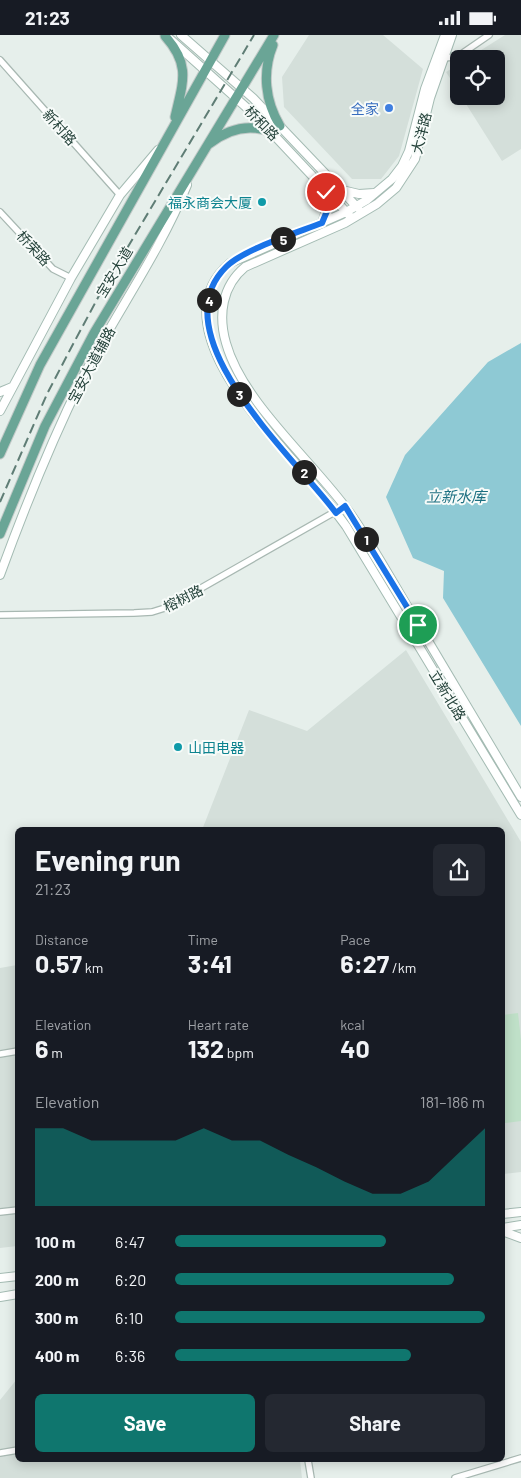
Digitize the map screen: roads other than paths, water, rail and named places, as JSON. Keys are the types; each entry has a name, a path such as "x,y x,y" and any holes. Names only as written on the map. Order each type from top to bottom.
{"main road":[{"name":"桥和路","path":"165,35 236,97 353,219"},
{"path":"165,35 176,49 182,64 181,93 172,127"},
{"name":"桥和路","path":"180,35 242,87 362,213"},
{"name":"宝安大道","path":"0,454 40,365 225,35"},
{"name":"宝安大道","path":"0,535 45,426 70,378 130,270 275,35"},
{"path":"275,35 269,53 266,84 272,111 280,126"},
{"name":"大洋路","path":"362,213 396,188 412,166 420,143 444,35"},
{"name":"大洋路","path":"356,206 376,193 392,179 406,159 423,95 452,35"},
{"path":"205,147 226,133 237,129 253,127 271,132"},
{"path":"0,411 71,278 120,195 165,140"},
{"name":"宝安大道辅路","path":"0,575 49,451 78,388 104,338 167,232 196,162"},
{"path":"337,187 359,194 376,193"},
{"path":"322,223 327,208 324,188"},
{"name":"立新北路","path":"356,206 322,223 247,254 227,266 217,279 211,294 208,325 218,357 238,393 257,420 336,513 521,815"},
{"name":"立新北路","path":"362,213 353,219 256,262 241,271 227,290 223,302 222,321 230,353 248,387 269,416 345,506 521,797"},
{"path":"0,392 12,387"},
{"path":"505,1213 521,1205"},
{"path":"505,1214 521,1212"},
{"path":"505,1228 521,1225"},
{"path":"505,1230 521,1238"},
{"path":"0,1278 15,1276"},
{"path":"0,1297 15,1294"}],"street":[{"path":"440,58 462,55 489,35"},
{"name":"新村路","path":"0,60 120,195"},
{"name":"桥荣路","path":"0,212 54,269 71,278"},
{"name":"榕树路","path":"0,615 152,612 168,607 336,513 345,506"},
{"path":"0,1054 15,1052"},
{"path":"0,1212 15,1210"},
{"path":"0,1453 15,1450"},
{"path":"455,1478 521,1458"},
{"path":"308,1462 310,1478"}],"water":[{"name":"立新水库","path":"521,343 521,726 443,598 444,571 413,558 386,497 405,455 488,362"}],"railway":[{"path":"0,502 47,394 101,292 254,35"}],"place":[{"name":"全家","path":"389,108"},
{"name":"福永商会大厦","path":"262,202"},
{"name":"山田电器","path":"178,747"}]}
